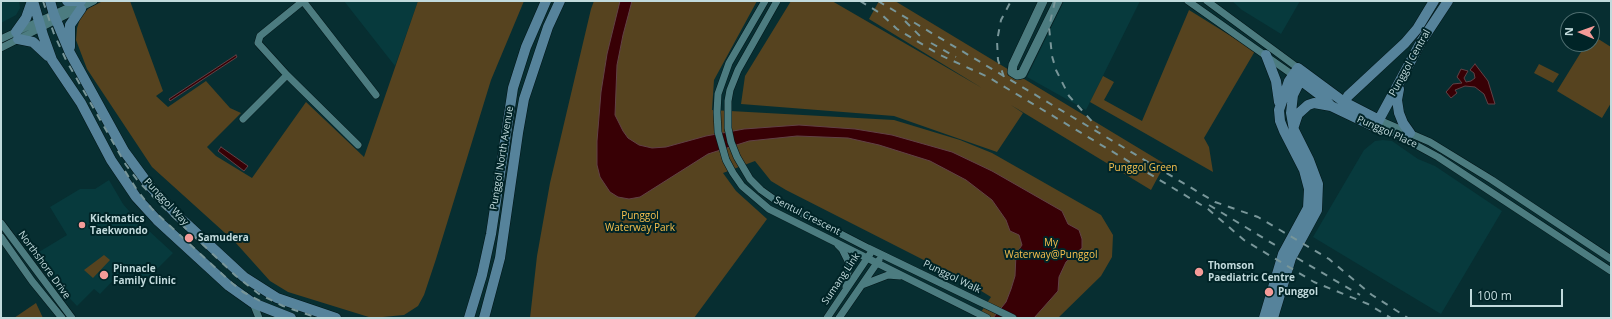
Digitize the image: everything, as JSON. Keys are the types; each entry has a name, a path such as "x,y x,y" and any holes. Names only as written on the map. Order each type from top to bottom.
{"main road":[{"name":"Punggol Way","path":"33,1 52,60 81,103 111,160 136,197 178,240 229,286 253,303 290,318"},
{"path":"33,1 17,36 34,42 43,49 52,60"},
{"name":"Punggol Way","path":"50,1 55,18 70,52 124,151 149,185 176,214 244,277 277,298 336,318"},
{"path":"67,1 81,4 70,25 70,52"},
{"name":"Punggol North Avenue","path":"469,318 482,275 491,234 513,88 526,48 546,1"},
{"name":"Punggol North Avenue","path":"484,318 500,258 524,99 548,27 560,1"},
{"name":"Punggol Central","path":"1338,106 1405,43 1417,29 1434,1"},
{"name":"Punggol Central","path":"1377,123 1421,42 1448,1"},
{"path":"1405,43 1410,47 1414,47 1421,42"},
{"path":"1264,318 1283,254 1308,208 1309,190 1304,170 1284,131 1279,110 1276,81 1266,55"},
{"path":"1279,110 1284,94 1299,74"},
{"path":"1273,318 1291,258 1317,210 1318,184 1309,160 1294,130 1291,113 1293,95 1299,74"},
{"name":"Punggol Place","path":"1299,74 1338,106 1377,123"},
{"path":"1400,83 1397,100 1399,113 1403,123 1410,133"},
{"path":"1294,130 1295,121 1303,108 1314,103 1338,106"}],"street":[{"path":"1,48 17,36 81,4 94,1"},
{"path":"358,145 287,75 259,39 303,1 376,95"},
{"name":"Sentul Crescent","path":"765,1 729,63 721,85 717,112 718,132 722,147 733,173 742,186 756,200 787,219 877,262"},
{"name":"Sentul Crescent","path":"777,1 738,70 730,90 728,117 731,142 750,179 764,192 775,200 882,255"},
{"path":"1043,1 1013,65 1012,72 1017,75 1022,74 1058,1"},
{"name":"Punggol Place","path":"1188,1 1266,55 1299,74"},
{"name":"Punggol Place","path":"1207,1 1299,74"},
{"path":"1,39 17,36"},
{"path":"243,119 287,75"},
{"name":"Punggol Place","path":"1377,123 1410,133 1430,142 1492,180 1611,260"},
{"name":"Punggol Place","path":"1377,123 1438,157 1611,271"},
{"name":"Northshore Drive","path":"1,223 72,318"},
{"name":"Northshore Drive","path":"1,236 32,281 62,318"},
{"path":"835,242 842,249 849,263 845,291"},
{"name":"Sumang Link","path":"827,318 872,250"},
{"name":"Sumang Link","path":"839,318 882,255"},
{"name":"Punggol Walk","path":"882,255 1013,318"},
{"name":"Punggol Walk","path":"877,262 987,318"},
{"path":"861,285 888,275 902,276"},
{"path":"253,303 259,318"}],"shaded area":[{"path":"1,1 19,1 20,8 16,15 1,23"},
{"path":"344,1 418,1 395,66"},
{"path":"620,1 632,1 617,65 615,115 628,138 639,145 652,148 666,147 706,136 744,129 799,125 855,129 892,135 952,152 992,171 1062,211 1068,224 1079,230 1082,239 1082,248 1066,262 1059,277 1058,291 1034,318 993,318 1006,302 1015,276 1016,254 1022,245 1019,235 1010,231 1006,220 992,200 966,180 930,161 879,145 848,138 797,136 749,141 708,154 640,197 629,199 618,197 610,192 600,177 597,165 597,141 601,92 607,54"},
{"path":"1064,1 1140,1 1086,110 1027,77"},
{"path":"1232,1 1300,1 1281,34 1242,10"},
{"path":"236,55 237,57 170,101 169,99"},
{"path":"1475,64 1488,81 1495,104 1488,104 1484,94 1475,87 1465,86 1455,90 1457,93 1451,98 1446,92 1453,84 1462,83 1457,77 1461,69 1468,71 1464,78 1466,82 1475,78 1474,73 1470,70"},
{"path":"1375,141 1392,141 1418,159 1435,166 1502,211 1441,314 1313,237 1364,150"},
{"path":"221,147 248,166 244,171 218,151"},
{"path":"109,180 123,204 135,218 173,253 146,280 129,264 100,294 94,289 77,306 54,282 34,255 67,235 50,207 80,189 95,189"}],"green space":[{"path":"103,1 130,1 163,91 156,96 168,107 206,81 230,108 241,113 207,147 216,156 252,178 306,102 364,157 418,1 524,1 491,80 436,259 424,295 418,306 404,315 372,318 288,292 270,281 235,242 152,167 87,69 76,40 77,28 81,16 89,8"},
{"path":"594,1 757,1 714,80 712,110 894,120 960,140 992,153 1101,215 1113,235 1112,257 1101,276 1058,318 977,318 991,297 965,281 786,190 771,181 755,161 723,173 736,191 767,219 694,318 530,318 537,256 550,183"},
{"name":"Punggol Green","path":"791,1 832,1 982,88 869,19 879,1 895,1 1165,164 1151,190 1011,105 1023,113 997,152 894,116 741,104 745,76"},
{"path":"1189,10 1255,51 1204,138 1209,147 1213,172 1090,102 1103,76 1114,82 1104,100 1142,121"},
{"path":"1600,40 1611,47 1611,103 1602,118 1557,91 1581,52 1600,52"},
{"path":"1539,64 1559,74 1553,83 1534,73"},
{"path":"104,255 110,260 93,278 84,270"},
{"path":"36,303 43,318 14,318"}],"railway":[{"path":"43,1 54,34 66,60 126,165 138,181 162,206 236,276 259,294 283,306 318,318"},
{"path":"860,1 880,13 897,29 940,55 988,77 1208,209 1244,240 1314,282 1368,304 1391,318"},
{"path":"878,1 1215,202 1258,217 1329,259 1372,295 1408,318"},
{"path":"1004,77 998,60 997,41 1001,20 1011,1"},
{"path":"1055,1 1049,27 1052,56 1056,70 1069,96 1098,128"},
{"path":"905,21 923,39"},
{"path":"931,43 956,57"},
{"path":"125,171 137,190 152,209 232,283 243,292 264,303"},
{"path":"1209,205 1275,245"},
{"path":"1297,258 1360,295"}],"place":[{"name":"Kickmatics Taekwondo","path":"82,225"},
{"name":"Samudera","path":"189,238"},
{"name":"Thomson Paediatric Centre","path":"1199,272"},
{"name":"Pinnacle Family Clinic","path":"104,275"},
{"name":"Punggol","path":"1269,292"}],"park label":[{"name":"Punggol Waterway Park","path":"640,222"},
{"name":"My Waterway@Punggol","path":"1051,248"}]}
